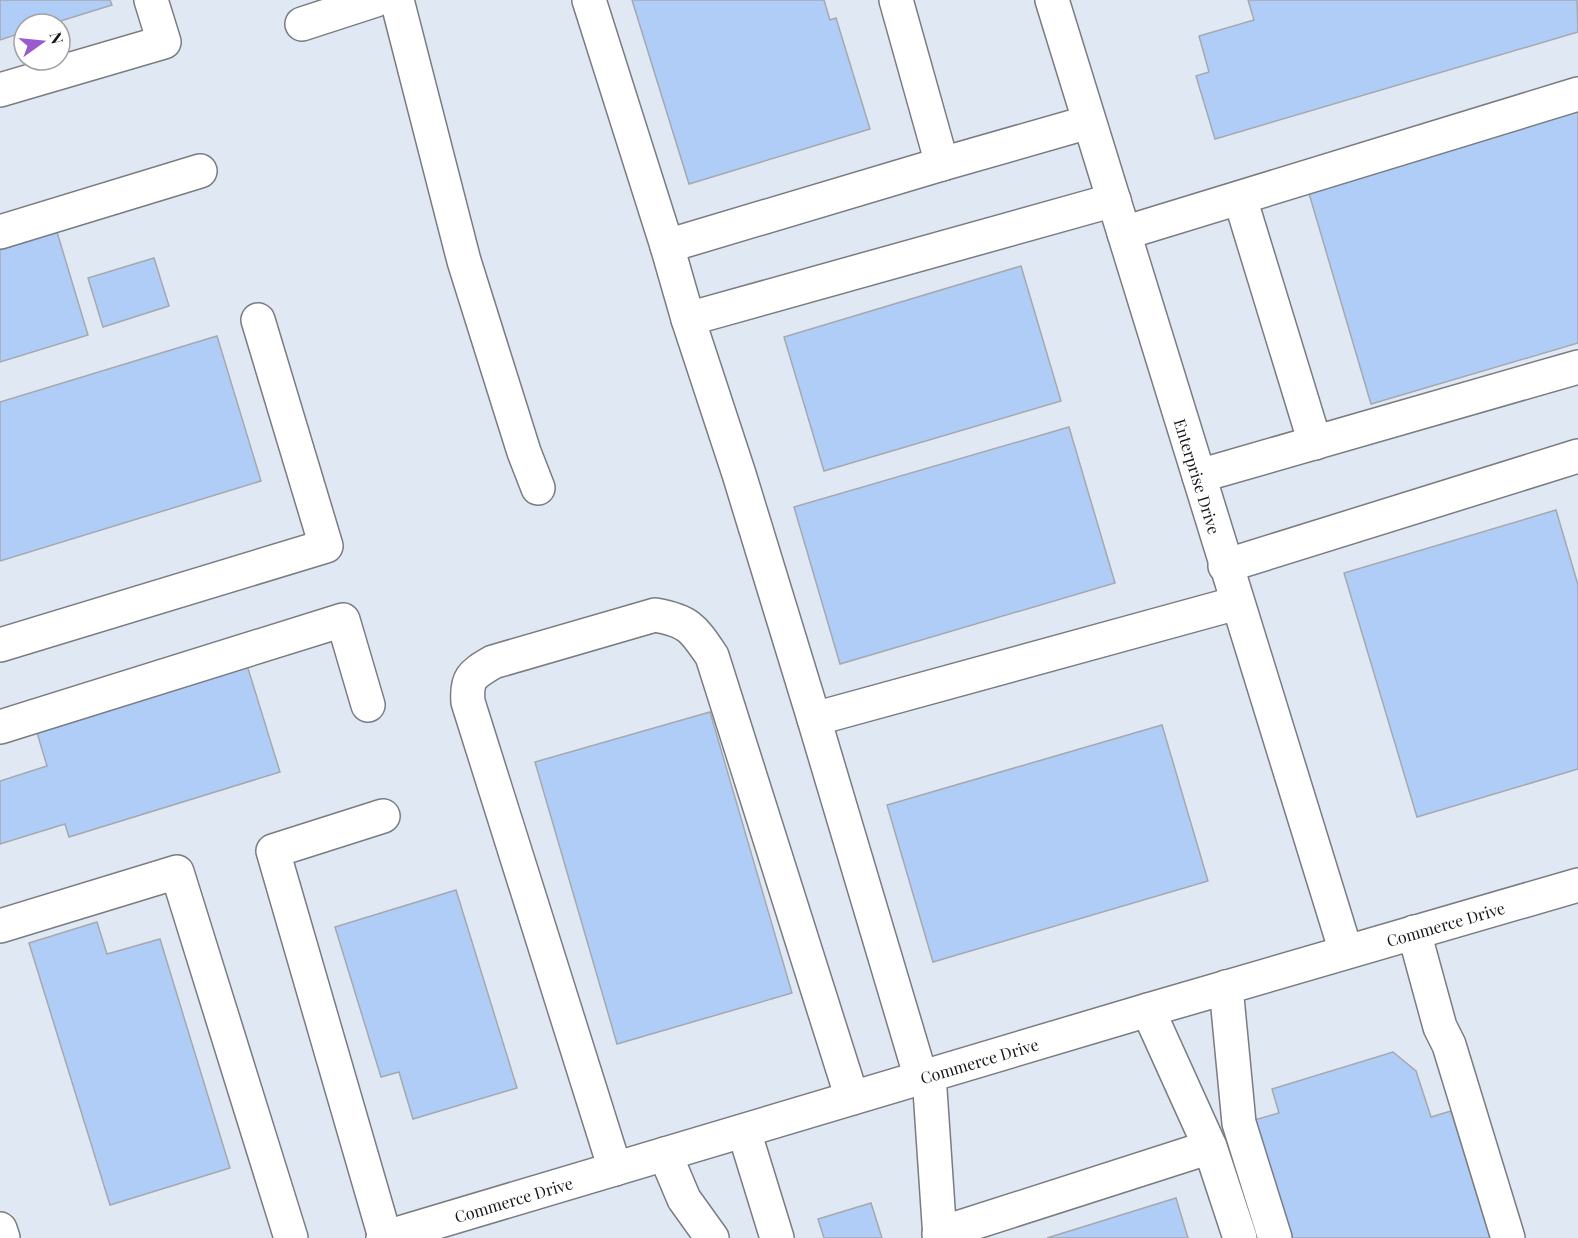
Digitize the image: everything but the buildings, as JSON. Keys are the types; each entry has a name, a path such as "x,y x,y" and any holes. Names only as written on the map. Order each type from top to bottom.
{"street":[{"path":"0,90 164,42 151,0"},
{"path":"302,24 376,0"},
{"path":"397,0 464,261 524,452 538,488"},
{"path":"589,0 668,246 688,319 739,474 925,1077 939,1236 1210,1147"},
{"path":"896,0 942,164"},
{"name":"Enterprise Drive","path":"1052,0 1346,952"},
{"path":"1124,233 1578,94"},
{"path":"668,246 1089,122"},
{"path":"0,232 200,171"},
{"path":"1240,198 1315,444"},
{"path":"688,319 1114,200"},
{"path":"0,645 326,546 258,320"},
{"path":"1199,476 1578,367"},
{"path":"1225,566 1578,456"},
{"path":"814,719 1237,603"},
{"path":"615,1169 468,702 466,687 474,673 505,658 655,615 678,619 696,631 712,656 852,1098"},
{"path":"0,727 343,620 368,705"},
{"path":"383,816 273,851 384,1238"},
{"path":"0,926 177,872 291,1238"},
{"name":"Commerce Drive","path":"384,1238 1148,1010 1578,885"},
{"path":"1414,932 1440,1027 1449,1045 1508,1238"},
{"path":"1226,987 1239,1124 1275,1238"},
{"path":"1148,1010 1210,1147 1240,1238"},
{"path":"744,1131 777,1238"},
{"path":"665,1154 684,1199 712,1238"},
{"path":"0,1229 3,1238"}],"shaded area":[{"path":"0,0 1578,0 1578,1238 0,1238"}]}
